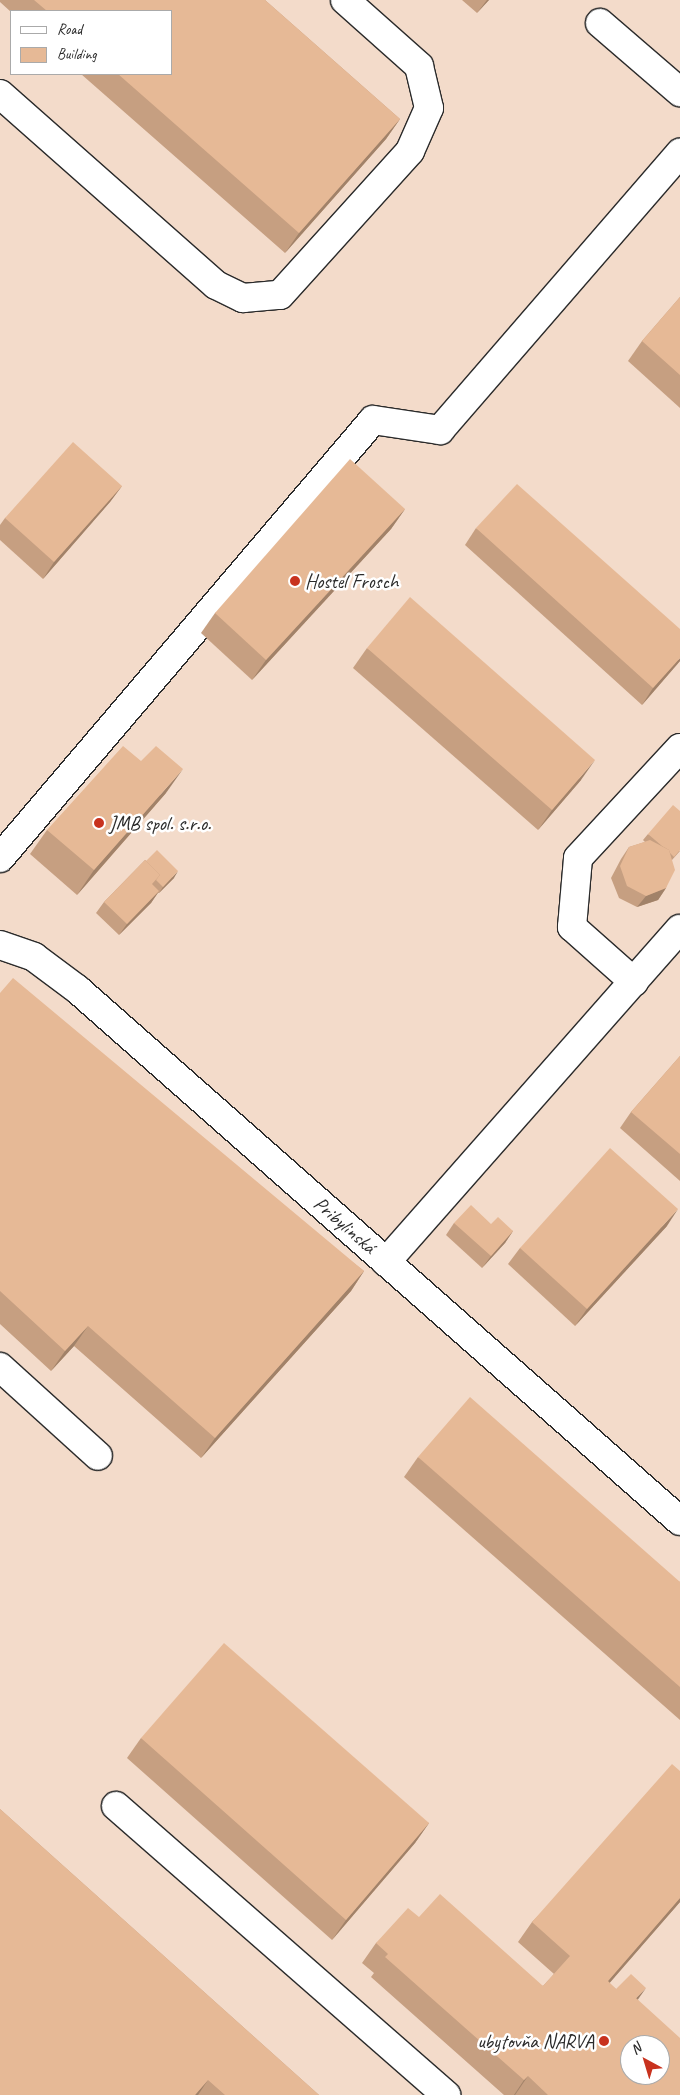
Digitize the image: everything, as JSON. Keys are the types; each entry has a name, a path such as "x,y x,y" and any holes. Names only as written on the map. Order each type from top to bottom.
{"street":[{"path":"0,94 216,285 243,298 280,295 410,151 429,108 419,66 345,0"},
{"path":"600,23 680,92"},
{"path":"0,858 373,420 440,430 680,153"},
{"path":"634,982 572,927 578,858 680,748"},
{"path":"386,1262 680,929"},
{"name":"Pribylinská","path":"0,945 34,957 77,989 680,1521"},
{"path":"0,1367 98,1456"},
{"path":"116,1806 446,2095"}],"shaded area":[{"path":"0,0 680,0 680,2095 0,2095"}],"building":[{"path":"34,0 265,0 400,119 299,233 119,75 172,75 172,10 46,10"},
{"path":"680,297 680,375 642,341"},
{"path":"73,442 122,486 54,562 5,518"},
{"name":"Hostel Frosch","path":"350,459 405,509 266,660 215,613"},
{"path":"517,484 680,629 680,658 653,688 476,528"},
{"path":"410,597 595,760 552,810 367,648"},
{"name":"JMB spol. s.r.o.","path":"123,746 141,761 156,746 183,769 94,870 47,830"},
{"path":"673,805 680,811 680,850 674,857 669,850 648,834"},
{"path":"650,840 669,850 675,870 666,888 646,896 627,886 620,866 629,847"},
{"path":"157,850 178,871 163,887 156,880 160,875 146,861"},
{"path":"145,860 160,875 152,884 159,891 127,924 104,902"},
{"path":"13,978 364,1271 215,1438 88,1326 65,1351 0,1291 0,993"},
{"path":"680,1056 680,1154 631,1112"},
{"path":"610,1148 678,1209 587,1309 520,1248"},
{"path":"471,1205 491,1224 498,1217 513,1231 491,1256 454,1223"},
{"path":"470,1397 680,1582 680,1687 418,1457"},
{"path":"224,1643 429,1823 346,1920 141,1738"},
{"path":"672,1764 680,1771 680,1898 608,1981 616,1989 631,1974 646,1988 636,1998 680,2038 680,2095 548,2095 528,2076 524,2080 385,1957 388,1954 376,1943 408,1908 419,1917 440,1894 543,1986 570,1956 532,1922"},
{"path":"0,1809 319,2095 225,2095 208,2080 195,2095 0,2095"}],"place":[{"name":"Hostel Frosch","path":"295,581"},
{"name":"JMB spol. s.r.o.","path":"99,823"},
{"name":"ubytovňa NARVA","path":"604,2041"}]}
